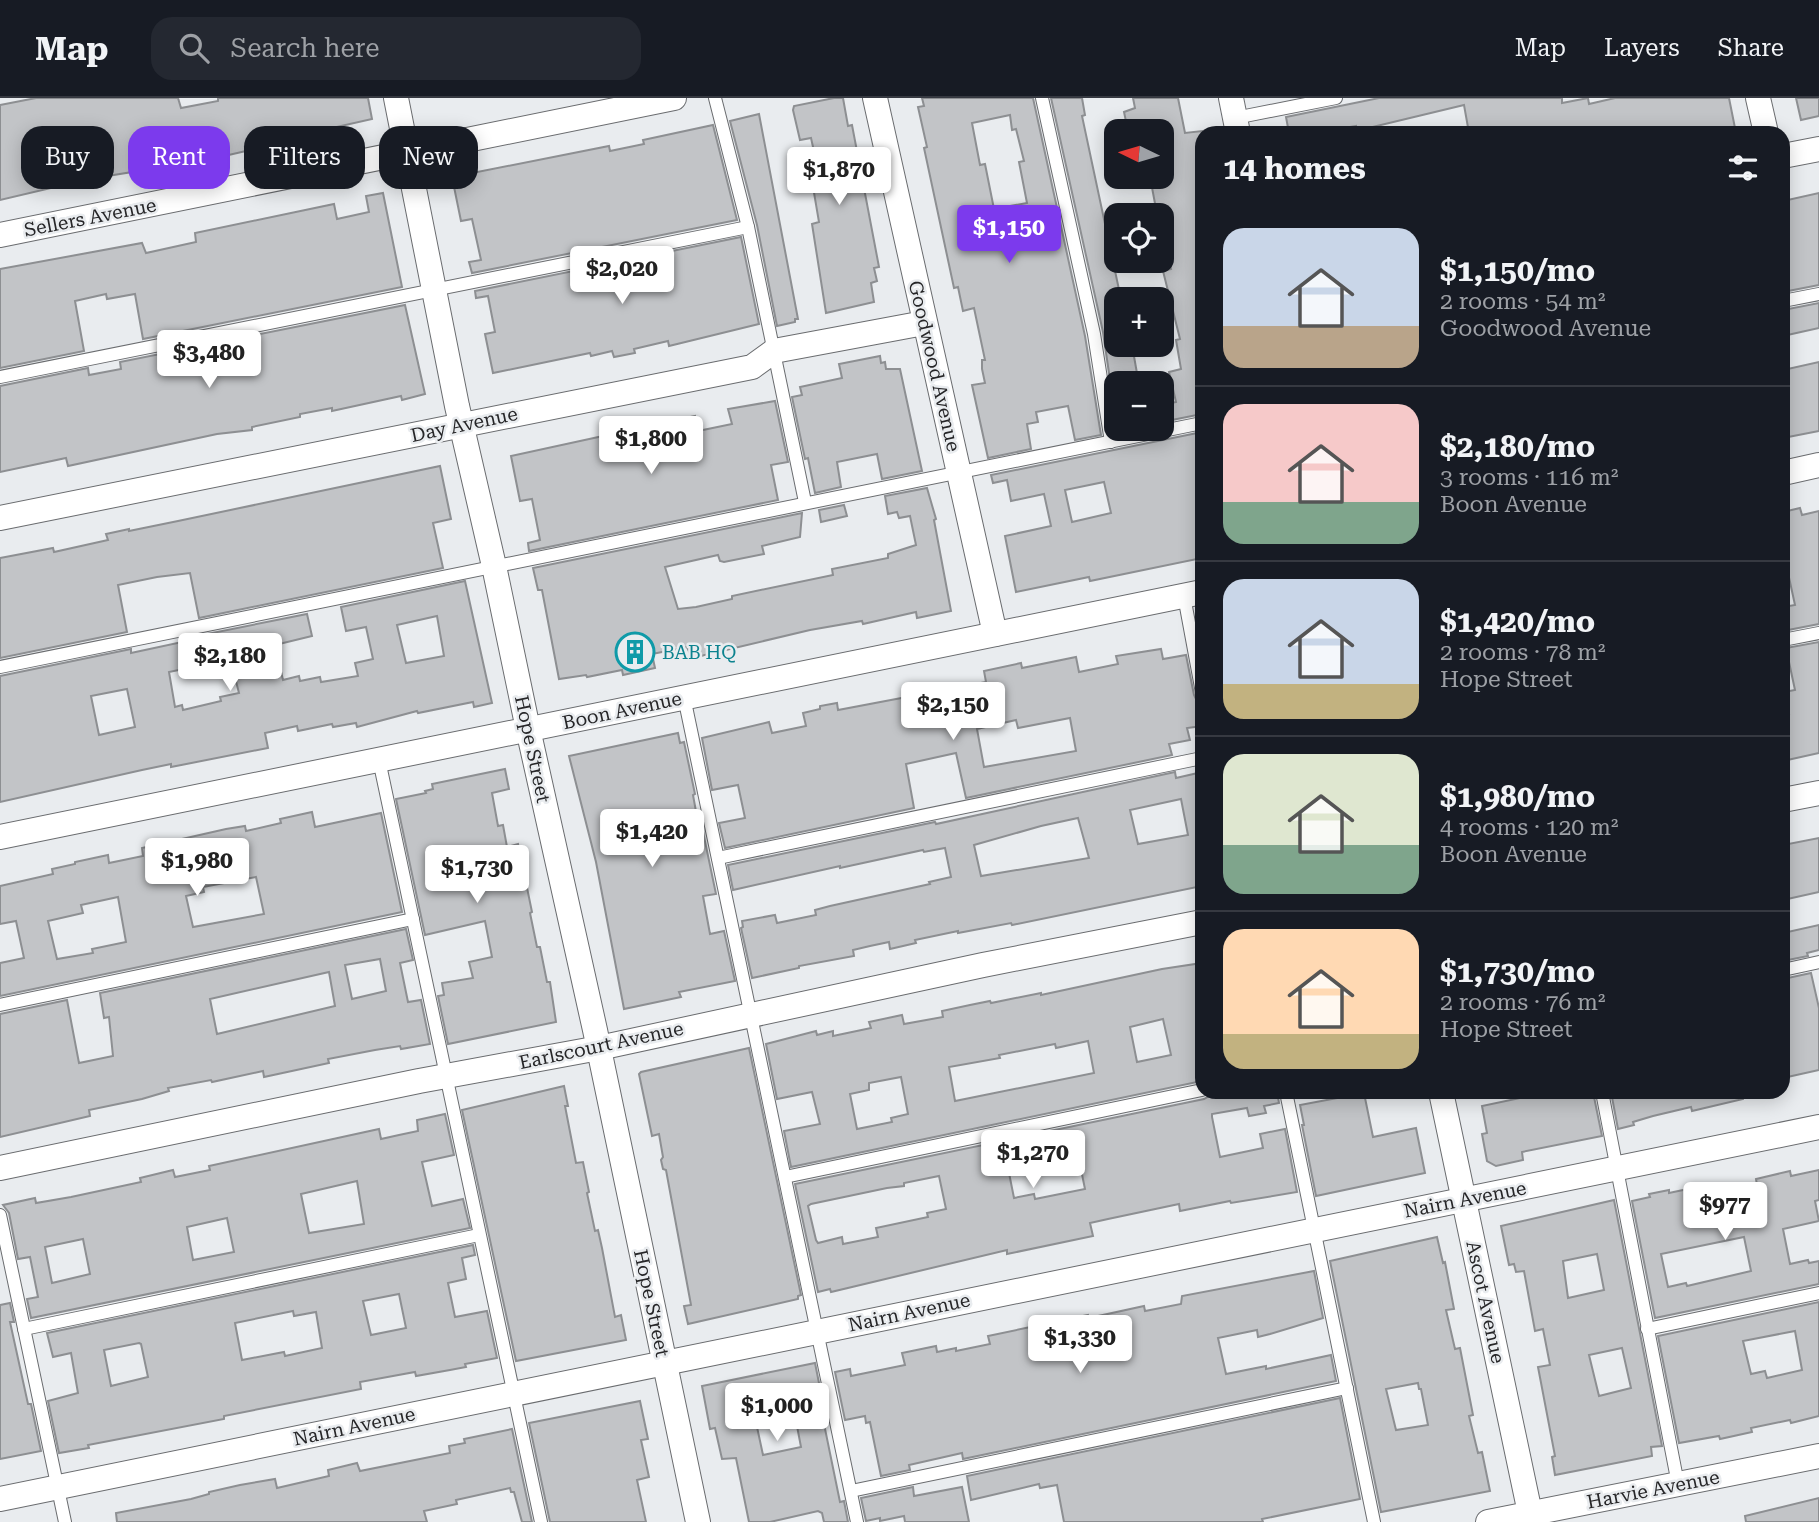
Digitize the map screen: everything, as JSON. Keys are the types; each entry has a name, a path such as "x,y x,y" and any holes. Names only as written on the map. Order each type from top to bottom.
{"street":[{"name":"Hope Street","path":"396,98 402,126"},
{"name":"Sellers Avenue","path":"478,139 674,98"},
{"name":"Goodwood Avenue","path":"875,98 995,634"},
{"path":"1758,98 1764,126"},
{"path":"1790,155 1819,149"},
{"name":"Sellers Avenue","path":"0,235 379,160"},
{"name":"Hope Street","path":"414,189 698,1522"},
{"name":"Day Avenue","path":"0,518 752,367 774,351 924,323"},
{"path":"1790,471 1819,466"},
{"name":"Boon Avenue","path":"0,836 1193,594"},
{"path":"1790,799 1819,793"},
{"name":"Earlscourt Avenue","path":"0,1168 445,1076 599,1048 751,1014 1195,923"},
{"name":"Ascot Avenue","path":"1443,1099 1530,1513"},
{"name":"Nairn Avenue","path":"0,1499 1819,1127"},
{"name":"Harvie Avenue","path":"1488,1522 1530,1513 1560,1515 1678,1484 1819,1456"}],"lane":[{"path":"715,98 748,227 805,502"},
{"path":"1042,98 1094,334 1111,442"},
{"path":"1235,116 1336,98"},
{"path":"0,377 748,227"},
{"path":"1790,300 1819,294"},
{"path":"0,667 1195,424"},
{"path":"1193,594 1195,616"},
{"path":"1790,639 1819,633"},
{"path":"684,697 857,1522"},
{"path":"718,858 1195,759"},
{"path":"379,760 541,1522"},
{"path":"0,1005 413,919"},
{"path":"1790,968 1819,962"},
{"path":"785,1177 1195,1091"},
{"path":"1287,1099 1374,1522"},
{"path":"1603,1099 1678,1484"},
{"path":"0,1214 65,1522"},
{"path":"24,1329 479,1235"},
{"path":"1647,1329 1819,1293"},
{"path":"852,1491 1348,1388"}],"building":[{"path":"36,98 178,98 181,108 218,101 218,98 368,98 372,119 341,126 244,126 244,151 230,155 230,126 128,126 128,173 114,175 114,126 21,126 21,189 47,189 0,200 0,105"},
{"path":"843,98 848,126 852,125 879,267 874,268 877,281 871,283 874,302 826,313 812,224 819,222 811,175 819,174 811,138 800,140 793,110 794,106"},
{"path":"922,98 1033,98 1085,336 1101,435 1075,440 1068,406 1036,412 1038,422 1027,424 1031,449 988,458 972,385 985,383 982,360 985,360 974,308 963,311 958,287 954,288 924,148 927,147 918,107 924,106","holes":["1010,115 1012,130 1016,129 1024,161 1019,162 1027,203 994,209 985,164 980,165 972,123"]},
{"path":"1051,98 1082,98 1085,115 1082,116 1104,219 1104,273 1115,273 1118,287 1104,287 1104,339"},
{"path":"1133,98 1178,98 1185,133 1195,132 1195,415 1174,420 1176,402 1173,371 1181,369 1176,340 1180,339 1174,315 1174,287 1167,287 1164,273 1174,273 1174,203 1155,203 1152,189 1174,189 1174,119 1125,119 1124,112 1135,108"},
{"path":"1379,98 1562,98 1562,103 1588,98 1589,104 1615,98 1729,98 1735,126 1468,126 1464,105 1377,126 1288,126 1286,117"},
{"path":"1796,98 1819,98 1819,116 1801,120"},
{"path":"759,114 798,319 777,326 757,225 730,121"},
{"path":"713,125 737,220 472,273 469,262 481,260 472,219 461,221 454,189 478,189 478,172 609,146 610,151 644,144 643,140"},
{"path":"383,193 402,287 143,339 135,294 107,299 106,294 75,301 84,351 0,368 0,269 142,243 146,253 196,242 195,233 334,204 337,219 369,212 366,196"},
{"path":"1819,193 1819,285 1790,291 1790,199"},
{"path":"741,237 759,324 669,346 668,341 634,349 635,353 614,357 612,351 591,356 590,353 493,373 485,334 495,332 488,296 476,298 475,291"},
{"path":"1819,303 1819,328 1790,334 1790,309"},
{"path":"405,305 425,394 402,400 401,396 332,411 332,408 300,414 300,417 252,427 252,430 217,434 68,466 66,458 0,472 0,386 88,368 89,375 121,369 120,362"},
{"path":"880,356 886,369 900,369 922,471 882,479 877,454 837,462 841,487 815,493 792,397 802,395 800,387 842,378 839,364"},
{"path":"1107,357 1134,357 1137,371 1109,371"},
{"path":"1819,362 1819,431 1790,437 1790,368"},
{"path":"775,401 788,462 771,465 778,500 529,551 528,543 540,540 532,499 520,501 511,456 695,416 698,431 732,424 728,409"},
{"path":"1195,433 1195,559 1090,581 1089,577 1016,592 1005,536 1051,526 1044,494 1011,501 1007,480 993,483 991,475 1158,441 1174,441 1174,438","holes":["1104,482 1111,513 1072,522 1065,490"]},
{"path":"440,466 451,519 433,523 443,568 199,618 190,573 157,577 118,585 127,632 0,658 0,558 53,548 54,552 108,540 106,534"},
{"path":"927,488 936,519 934,520 951,611 917,618 916,612 863,624 862,621 810,630 692,658 687,647 652,654 655,668 623,675 622,670 559,679 542,590 538,590 533,568 802,513 800,537 762,546 764,554 724,562 720,561 718,555 665,567 678,609 696,607 732,599 732,596 833,575 832,569 888,558 888,554 916,545 910,516 899,518 897,512 888,514 885,496"},
{"path":"844,505 847,516 821,522 819,510"},
{"path":"1800,508 1802,515 1819,511 1819,624 1790,630 1790,606 1795,605 1790,582 1790,510"},
{"path":"465,581 492,703 474,707 473,702 418,713 417,711 357,727 356,723 333,727 332,724 298,731 297,726 265,733 268,748 171,767 171,764 0,802 0,676 131,649 131,653 187,641 187,638 307,614 312,636 275,645 283,680 299,676 300,681 320,677 321,682 358,676 355,663 373,659 366,627 346,631 341,607","holes":["437,616 444,656 406,663 397,625","229,654 239,693 220,697 221,701 183,710 182,705 175,707 169,672 193,667 192,661","127,689 135,727 99,735 91,696"]},
{"path":"1819,642 1819,753 1790,759 1790,691 1795,690 1790,667 1790,647"},
{"path":"1161,649 1163,659 1186,655 1195,697 1195,727 1187,728 1190,740 1169,744 1172,755 966,798 956,753 906,764 914,808 725,848 719,823 745,818 738,785 712,790 702,738 769,722 772,733 806,726 803,713 820,709 820,706 837,703 838,710 986,682 984,671 1021,663 1022,668 1076,657 1079,672 1118,664 1116,656","holes":["1070,718 1076,751 984,767 977,729 1016,720 1018,728"]},
{"path":"678,733 680,743 684,742 699,828 702,827 716,894 703,896 710,934 724,931 735,981 679,992 681,997 624,1009 596,862 569,756"},
{"path":"505,769 509,789 492,793 498,826 503,825 507,847 518,844 537,947 540,947 547,982 550,982 556,1022 448,1044 438,996 444,995 442,983 473,978 469,962 492,957 485,921 425,935 396,799 426,793 425,791 433,789 432,784"},
{"path":"1175,772 1176,778 1195,774 1195,887 1012,925 958,931 915,940 916,943 890,949 889,942 853,950 854,956 752,978 741,928 742,921 775,915 777,923 816,915 815,910 951,877 945,848 840,866 733,890 728,865 935,822 936,824","holes":["1181,799 1188,835 1138,844 1130,810","1078,818 1089,858 981,876 974,845"]},
{"path":"312,812 315,827 381,813 402,912 0,996 0,963 24,958 16,921 0,924 0,886 53,874 52,869 75,862 108,855 109,863 143,856 142,848 226,829 245,826 246,831 281,823 280,819","holes":["256,877 264,914 193,927 186,896 204,892 203,887","118,897 126,942 92,949 93,953 57,959 48,921 83,913 81,905"]},
{"path":"1819,838 1819,892 1790,898 1790,844"},
{"path":"1819,925 1819,950 1807,953 1808,956 1790,960 1790,931"},
{"path":"406,929 413,960 400,963 408,1002 421,1000 430,1044 401,1049 400,1046 328,1059 329,1063 264,1077 263,1071 168,1088 169,1091 142,1099 89,1110 90,1116 0,1137 0,1014 67,1000 79,1063 113,1056 109,1017 104,1018 100,993","holes":["380,959 386,991 352,999 345,965","329,972 335,1006 217,1034 210,999"]},
{"path":"1195,964 1195,1082 791,1167 784,1131 820,1124 812,1092 777,1099 766,1044 816,1031 817,1035 833,1031 833,1036 871,1028 869,1022 902,1015 904,1024 943,1017 942,1011 990,1001 991,1003","holes":["1163,1019 1171,1055 1137,1062 1130,1027","1088,1041 1094,1073 955,1101 949,1067 1055,1044 1056,1048","901,1077 908,1114 891,1118 892,1122 857,1129 850,1094 869,1090 869,1083"]},
{"path":"1811,973 1819,1008 1819,1070 1790,1076 1790,978"},
{"path":"749,1048 801,1295 798,1299 688,1324 684,1306 691,1305 666,1170 663,1169 661,1160 663,1157 659,1134 652,1136 639,1074"},
{"path":"564,1086 576,1163 583,1162 589,1192 587,1193 595,1231 598,1230 615,1317 621,1315 626,1340 516,1361 462,1110"},
{"path":"1204,1099 1278,1099 1279,1103 1264,1106 1266,1113 1249,1116 1247,1108 1212,1114 1220,1157 1263,1148 1260,1134 1285,1129 1297,1192 1180,1211 1179,1204 1090,1223 1093,1236 1007,1254 1007,1250 831,1292 830,1289 818,1292 795,1184","holes":["1077,1150 1085,1189 1035,1199 1034,1194 1014,1198 1007,1163","939,1176 946,1209 927,1213 928,1217 876,1228 878,1237 843,1244 842,1237 818,1243 808,1206"]},
{"path":"1332,1099 1365,1099 1373,1137 1416,1128 1425,1173 1316,1196 1300,1105"},
{"path":"1516,1099 1594,1099 1602,1136 1522,1152 1523,1160 1496,1166 1487,1161 1482,1134 1487,1133 1482,1106"},
{"path":"1612,1099 1743,1099 1692,1111 1691,1107 1653,1116 1618,1129"},
{"path":"445,1114 454,1155 422,1162 432,1206 463,1199 470,1228 31,1318 27,1299 38,1297 30,1257 18,1259 9,1213 3,1205 35,1198 36,1203 71,1197 141,1182 140,1178 173,1170 175,1177 210,1170 209,1166 379,1129 381,1139 418,1131 417,1120","holes":["357,1181 364,1224 309,1233 301,1194","227,1218 234,1252 193,1260 187,1227","83,1239 90,1274 52,1283 45,1247"]},
{"path":"1819,1170 1819,1200 1815,1201 1819,1221 1783,1229 1790,1264 1808,1260 1809,1263 1819,1261 1819,1284 1655,1318 1632,1201 1650,1197 1649,1194 1702,1186 1704,1196 1757,1185 1756,1179 1790,1171 1791,1176","holes":["1744,1237 1751,1271 1687,1286 1686,1283 1668,1287 1661,1254"]},
{"path":"1614,1200 1662,1446 1651,1447 1652,1456 1555,1475 1552,1457 1555,1456 1538,1367 1550,1365 1543,1329 1535,1331 1524,1271 1516,1272 1514,1264 1509,1265 1501,1226","holes":["1597,1254 1604,1290 1568,1298 1563,1261","1622,1348 1631,1388 1599,1396 1589,1355"]},
{"path":"1437,1237 1454,1309 1446,1310 1455,1349 1460,1348 1473,1415 1469,1416 1478,1453 1482,1452 1490,1491 1381,1512 1330,1261","holes":["1418,1383 1428,1425 1396,1430 1386,1389"]},
{"path":"473,1245 475,1255 462,1258 466,1279 448,1283 455,1317 487,1311 497,1358 416,1376 415,1372 360,1382 361,1389 59,1453 48,1401 78,1393 71,1353 53,1357 47,1333","holes":["399,1294 406,1328 371,1335 363,1301","293,1311 294,1316 316,1312 322,1348 285,1356 284,1352 242,1360 235,1323","141,1344 148,1377 111,1386 104,1350"]},
{"path":"1314,1271 1323,1318 1258,1337 1257,1330 1218,1338 1226,1374 1266,1366 1266,1369 1331,1355 1336,1381 963,1459 962,1453 909,1465 910,1470 881,1476 870,1422 866,1423 865,1416 845,1420 835,1372 850,1369 851,1376 905,1365 902,1353 936,1346 937,1352 956,1348 956,1351 990,1344 988,1336 1088,1315 1089,1318 1144,1306 1145,1311 1181,1304 1182,1296"},
{"path":"1819,1302 1819,1416 1751,1428 1752,1432 1720,1439 1719,1436 1679,1443 1658,1336","holes":["1795,1331 1802,1370 1767,1378 1765,1371 1751,1374 1743,1341"]},
{"path":"10,1303 14,1322 10,1322 41,1451 0,1459 0,1305"},
{"path":"815,1363 840,1502 844,1501 848,1522 824,1522 822,1513 818,1511 770,1522 749,1522 736,1458 722,1459 715,1428 710,1429 702,1386","holes":["793,1405 801,1447 763,1455 754,1413"]},
{"path":"1340,1398 1360,1499 1262,1519 1263,1522 1064,1522 1057,1485 1040,1488 1039,1484 971,1500 967,1476"},
{"path":"640,1401 648,1439 641,1440 649,1477 637,1480 646,1522 550,1522 529,1423"},
{"path":"512,1429 532,1522 522,1522 514,1492 511,1492 510,1488 456,1500 457,1504 424,1511 427,1522 117,1522 116,1513 191,1499 240,1485 275,1479 277,1488 329,1476 328,1470 357,1463 360,1471 450,1453 449,1446 465,1443 464,1439"},
{"path":"913,1487 914,1496 962,1487 969,1522 905,1522 904,1516 866,1521 861,1498"},
{"path":"1819,1498 1819,1522 1746,1522 1745,1516"}],"place":[{"name":"BAB HQ","path":"635,652"}]}
